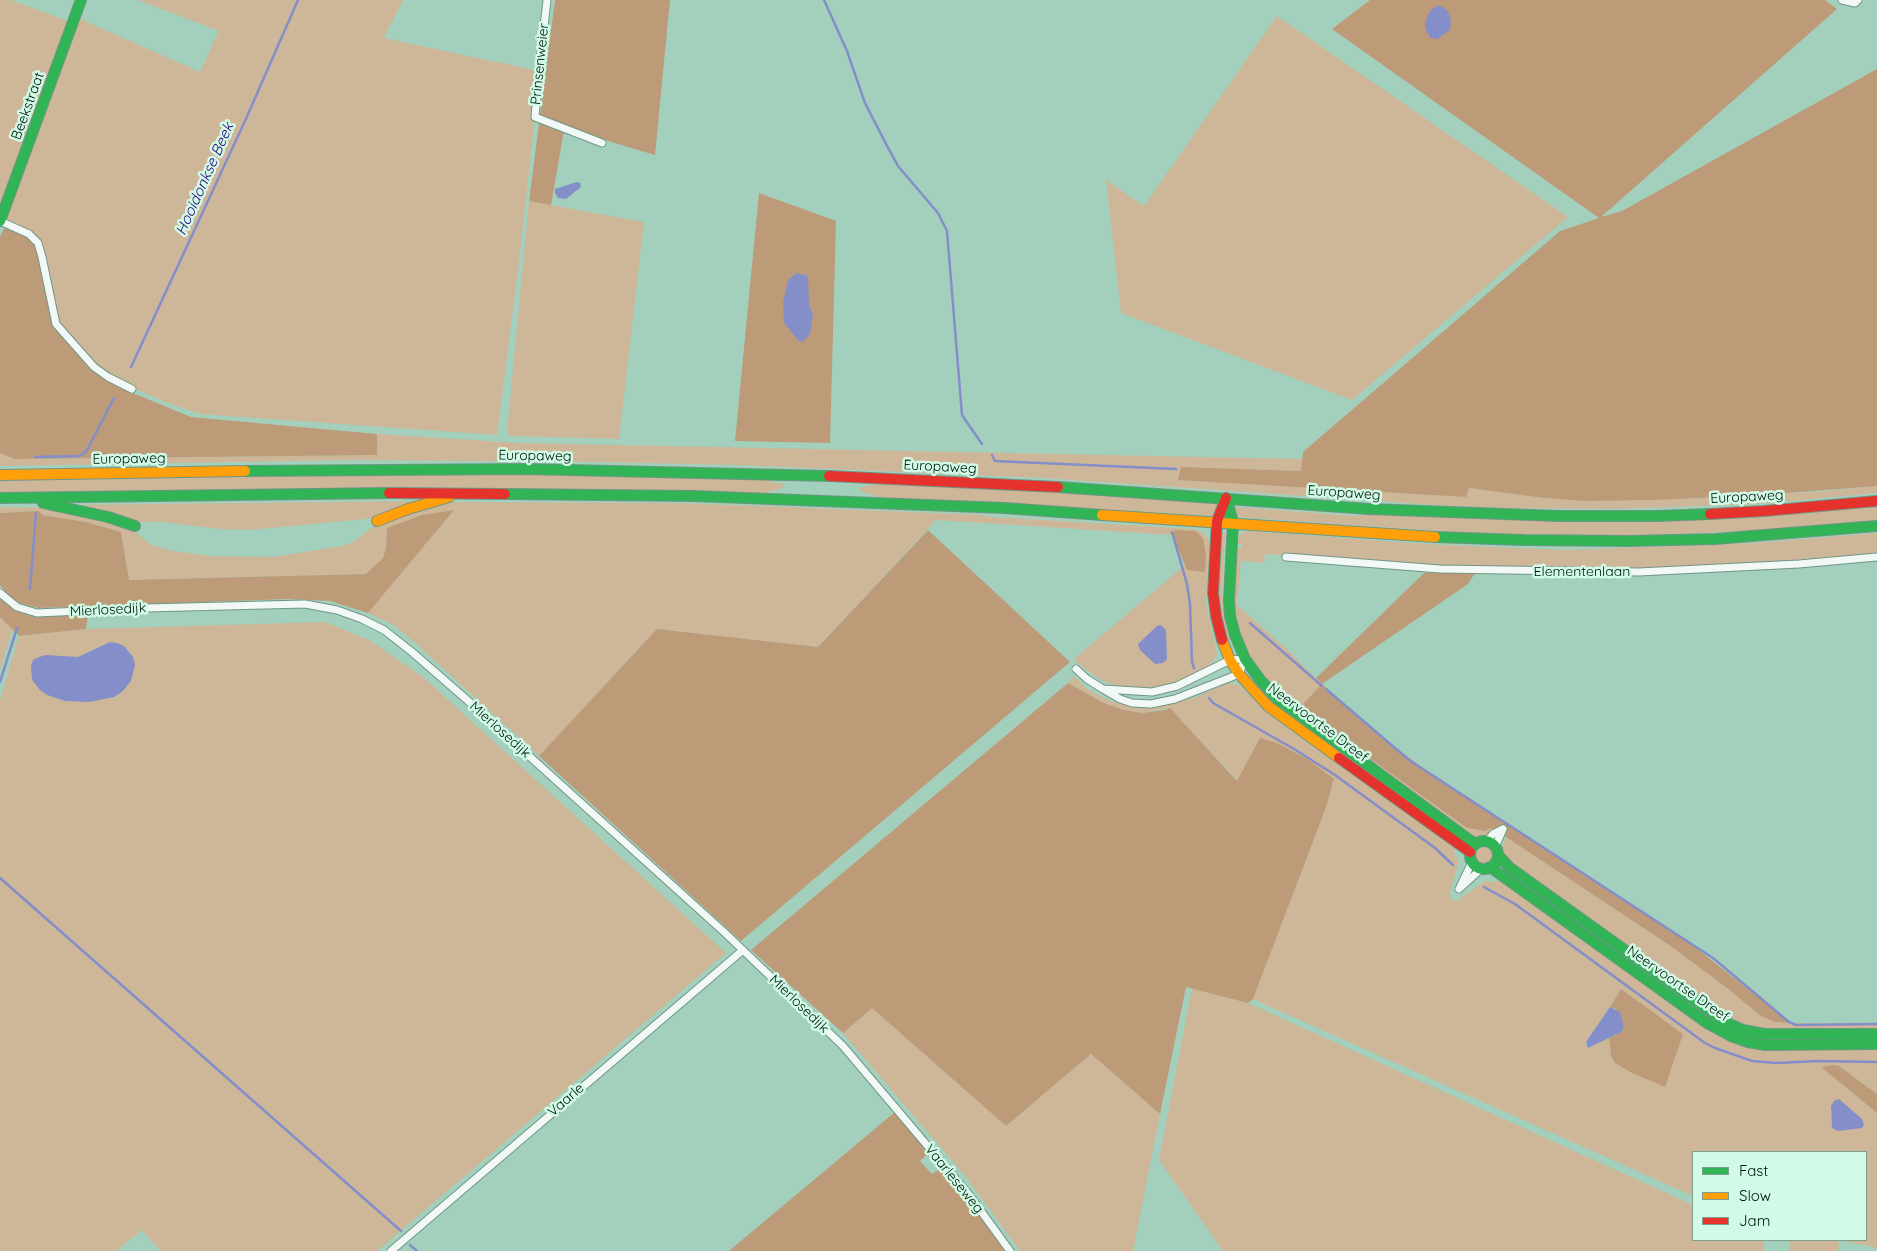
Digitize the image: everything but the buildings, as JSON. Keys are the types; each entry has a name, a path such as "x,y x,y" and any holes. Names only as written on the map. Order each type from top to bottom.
{"main road":[{"name":"Beekstraat","path":"0,221 81,0"},
{"name":"Europaweg","path":"0,475 277,470 525,469 802,475 1051,487 1369,509 1558,516 1657,516 1764,511 1877,501"},
{"path":"377,521 408,508 461,493"},
{"path":"0,498 461,493 693,496 923,504 1233,522 1455,538 1552,541 1716,539 1877,526"},
{"path":"13,498 68,508 135,526"},
{"name":"Neervoortse Dreef","path":"1226,498 1217,521 1213,593 1220,633 1230,660 1239,674 1268,706 1473,853"},
{"name":"Neervoortse Dreef","path":"1226,498 1233,522 1228,600 1235,635 1245,660 1261,681 1286,705 1473,853 1486,868 1707,1023 1731,1036 1765,1045 1877,1044"},
{"path":"1473,853 1481,841 1494,848 1497,860 1486,868"},
{"name":"Neervoortse Dreef","path":"1494,848 1508,867 1713,1016 1725,1022 1743,1030 1764,1034 1877,1034"}],"street":[{"name":"Prinsenweier","path":"547,0 538,71 535,117 602,143"},
{"path":"1842,0 1855,3 1858,0"},
{"path":"0,221 29,234 38,243 56,324 94,367 108,377 132,389"},
{"name":"Elementenlaan","path":"1286,557 1440,570 1639,572 1799,564 1877,557"},
{"name":"Mierlosedijk","path":"0,593 17,607 37,613 305,604 337,610 362,618 384,630 466,699 743,950 843,1046 897,1109"},
{"path":"1076,669 1087,679 1103,689 1120,699 1151,704 1175,699 1239,674 1245,660 1230,660 1177,686 1152,692 1103,689"},
{"path":"1473,853 1459,889 1486,868"},
{"name":"Vaarle","path":"391,1251 743,950"},
{"name":"Vaarleseweg","path":"897,1109 970,1196 1010,1251"}],"shaded area":[{"path":"0,0 11,0 73,23 78,18 200,72 219,31 138,0 403,0 384,38 539,71 518,270 497,435 200,414 168,403 91,370 56,324 29,232 9,221 0,208"},
{"path":"555,0 670,0 655,155 608,141 565,125 551,205 529,201"},
{"path":"1370,0 1825,0 1837,9 1601,217 1622,211 1877,69 1877,486 1762,495 1584,501 1544,498 1469,488 1466,497 1178,480 1181,467 1301,471 1303,452 1560,231 1599,218 1332,29"},
{"path":"1277,16 1568,217 1352,400 1121,313 1106,180 1144,206"},
{"path":"759,193 836,221 830,443 735,441"},
{"path":"529,201 644,222 619,439 510,436 507,432"},
{"path":"4,228 28,236 37,243 56,324 91,370 128,391 191,417 377,434 377,455 15,459 0,453 0,237"},
{"path":"377,434 519,443 1302,459 1301,471 1182,467 1178,479 1466,497 1469,488 1544,498 1584,501 1654,500 1817,492 1877,486 1877,493 1759,504 1616,509 1511,508 1450,506 1044,478 740,465 356,460 0,466 0,453 15,459 377,455"},
{"path":"455,473 769,478 769,482 784,484 784,487 775,491 769,491 768,494 0,494 0,478"},
{"path":"876,482 1199,500 1217,504 1216,516 878,497 858,489 876,485"},
{"path":"424,501 375,518 250,530 220,529 162,522 134,522 71,505"},
{"path":"454,502 672,503 787,507 981,515 1194,529 1204,533 1210,545 1206,602 1217,654 1210,666 1194,675 1181,682 1153,690 1128,689 1103,681 1083,668 1074,659 1185,565 1205,572 1175,530 1172,535 936,520 818,647 657,629 539,756 412,640 395,626 368,613 453,511 387,528 386,548 383,558 366,574 129,580 121,532 86,522 43,515 39,511 0,513 0,507 54,508 132,530 152,545 172,551 211,556 273,557 342,546 353,542 375,525 432,505"},
{"path":"1877,506 1877,521 1788,529 1634,536 1484,534 1235,517 1235,507 1355,516 1376,514 1489,519"},
{"path":"454,510 368,613 330,601 287,599 38,608 20,603 10,597 0,585 0,513 39,511 43,515 86,522 121,532 129,580 366,574 383,558 386,548 387,528 422,515"},
{"path":"928,530 1070,662 741,941 539,756 657,629 818,647"},
{"path":"1175,530 1195,531 1203,538 1206,556 1205,572 1187,570 1172,535"},
{"path":"1247,531 1442,545 1568,550 1755,543 1877,533 1877,555 1742,566 1619,569 1447,567 1265,554 1264,563 1241,561 1237,605 1290,652 1322,684 1302,705 1329,729 1467,828 1490,828 1494,830 1488,836 1480,838 1471,836 1315,725 1271,687 1252,663 1238,633 1232,603 1235,548 1242,548 1242,544 1236,544 1241,534"},
{"path":"1220,533 1225,533 1222,592 1230,642 1227,642 1217,602"},
{"path":"1424,573 1475,573 1468,584 1322,684 1316,678"},
{"path":"0,599 14,609 30,616 88,616 86,629 19,636 0,617"},
{"path":"0,617 12,629 0,671"},
{"path":"325,622 369,640 423,677 726,953 377,1251 160,1251 142,1230 116,1251 0,1251 0,700 19,636 86,629","holes":["93,649 129,651 134,661 131,681 122,692 114,697 89,702 65,701 51,697 40,690 60,657 84,656"]},
{"path":"1074,676 1086,688 1108,700 1121,704 1145,707 1155,707 1194,698 1227,683 1239,685 1274,717 1298,735 1319,745 1457,845 1454,851 1459,862 1449,895 1455,902 1485,881 1495,882 1500,880 1723,1035 1828,1050 1877,1047 1877,1094 1859,1080 1833,1065 1821,1067 1877,1113 1877,1248 1845,1241 1867,1241 1867,1151 1692,1151 1692,1196 1253,999 1325,810 1334,779 1238,781 1170,708 1142,713 1124,710 1104,703 1068,683","holes":["1621,989 1630,1072 1615,1063 1611,1056 1609,1038 1586,1046 1586,1042","1831,1106 1864,1122 1864,1127 1862,1128 1832,1128"]},
{"path":"1068,683 1104,703 1124,710 1142,713 1170,708 1237,781 1260,738 1277,743 1307,759 1334,779 1325,810 1253,999 1248,1003 1186,987 1160,1114 1091,1054 1006,1126 872,1008 843,1033 751,950"},
{"path":"1322,684 1376,733 1431,774 1686,940 1791,1023 1775,1022 1761,1016 1672,947 1506,837 1490,828 1485,831 1467,828 1329,729 1302,705"},
{"path":"1506,837 1672,947 1761,1016 1775,1022 1791,1023 1877,1023 1877,1032 1769,1033 1732,1024 1506,863 1501,851"},
{"path":"1480,847 1488,847 1493,852 1491,863 1480,865 1475,860 1475,852"},
{"path":"1192,988 1248,1003 1692,1205 1692,1241 1764,1241 1764,1251 1223,1251 1159,1160"},
{"path":"1621,989 1683,1034 1665,1087 1630,1072 1615,1063 1611,1056 1609,1038 1621,1032 1624,1028 1616,1009 1610,1007"},
{"path":"872,1008 1006,1126 1091,1054 1160,1114 1133,1251 1020,1251 966,1177 843,1033"},
{"path":"1839,1066 1877,1094 1877,1113 1821,1067"},
{"path":"895,1112 929,1153 920,1161 932,1174 942,1168 1008,1251 729,1251"},
{"path":"1789,1241 1839,1241 1838,1251 1790,1251"}],"water":[{"path":"1439,5 1447,10 1451,20 1450,30 1437,39 1430,38 1425,28 1426,19 1431,10"},
{"path":"577,182 580,183 581,187 566,199 558,198 555,189"},
{"path":"796,273 808,276 809,305 813,314 810,334 803,342 798,340 784,323 783,303 788,280"},
{"path":"1161,625 1166,630 1167,659 1163,663 1155,664 1140,650 1138,644 1157,626"},
{"path":"110,642 124,646 133,657 135,665 131,681 122,692 114,697 89,702 65,701 47,695 32,680 31,666 33,660 39,657 46,655 78,657"},
{"path":"1610,1007 1620,1012 1624,1028 1621,1032 1588,1048 1586,1042"},
{"path":"1839,1099 1862,1119 1864,1125 1862,1128 1838,1131 1832,1128 1831,1106 1834,1101"}],"waterway":[{"name":"Hooidonkse Beek","path":"131,367 245,121 298,0"},
{"path":"824,0 847,51 865,103 886,144 898,166 938,213 947,231 962,415 982,444"},
{"name":"Hooidonkse Beek","path":"35,457 78,456 83,454 87,450 114,398"},
{"path":"992,455 995,461 1176,469"},
{"name":"Hooidonkse Beek","path":"30,589 36,513"},
{"path":"1172,532 1187,584 1194,668"},
{"path":"1250,623 1322,686"},
{"name":"Hooidonkse Beek","path":"0,682 17,628"},
{"path":"1326,689 1409,760 1713,958 1789,1022 1796,1025 1877,1024"},
{"path":"1209,698 1213,703 1294,749 1335,775 1435,848 1453,865"},
{"path":"0,878 401,1231"},
{"path":"1484,887 1515,904 1705,1043 1715,1048 1752,1061 1776,1063 1819,1061 1877,1062"},
{"path":"410,1245 417,1251"}],"traffic: fast":[{"path":"0,221 81,0"},
{"path":"245,471 525,469 829,476"},
{"path":"1058,487 1369,509 1559,516 1710,514"},
{"path":"0,498 389,493"},
{"path":"505,494 693,496 1004,508 1102,515"},
{"path":"1226,498 1233,522 1229,600 1230,616 1235,635 1245,659 1261,681 1279,700 1475,844"},
{"path":"43,503 108,517 135,526"},
{"path":"1435,537 1629,541 1715,539 1877,526"},
{"path":"1484,841 1494,845 1498,855 1494,865 1484,869 1474,865 1470,855 1474,845 1484,841"},
{"path":"1498,855 1509,867 1725,1022 1743,1030 1764,1034 1877,1034"},
{"path":"1490,867 1707,1023 1731,1036 1765,1045 1877,1044"}],"traffic: slow":[{"path":"0,475 245,471"},
{"path":"377,521 408,509 449,497"},
{"path":"1102,515 1435,537"},
{"path":"1222,640 1230,660 1239,674 1268,706 1339,758"}],"traffic: jam":[{"path":"829,476 1058,487"},
{"path":"389,493 505,494"},
{"path":"1222,640 1213,593 1217,521 1226,498"},
{"path":"1710,514 1877,501"},
{"path":"1339,758 1470,852"}]}
